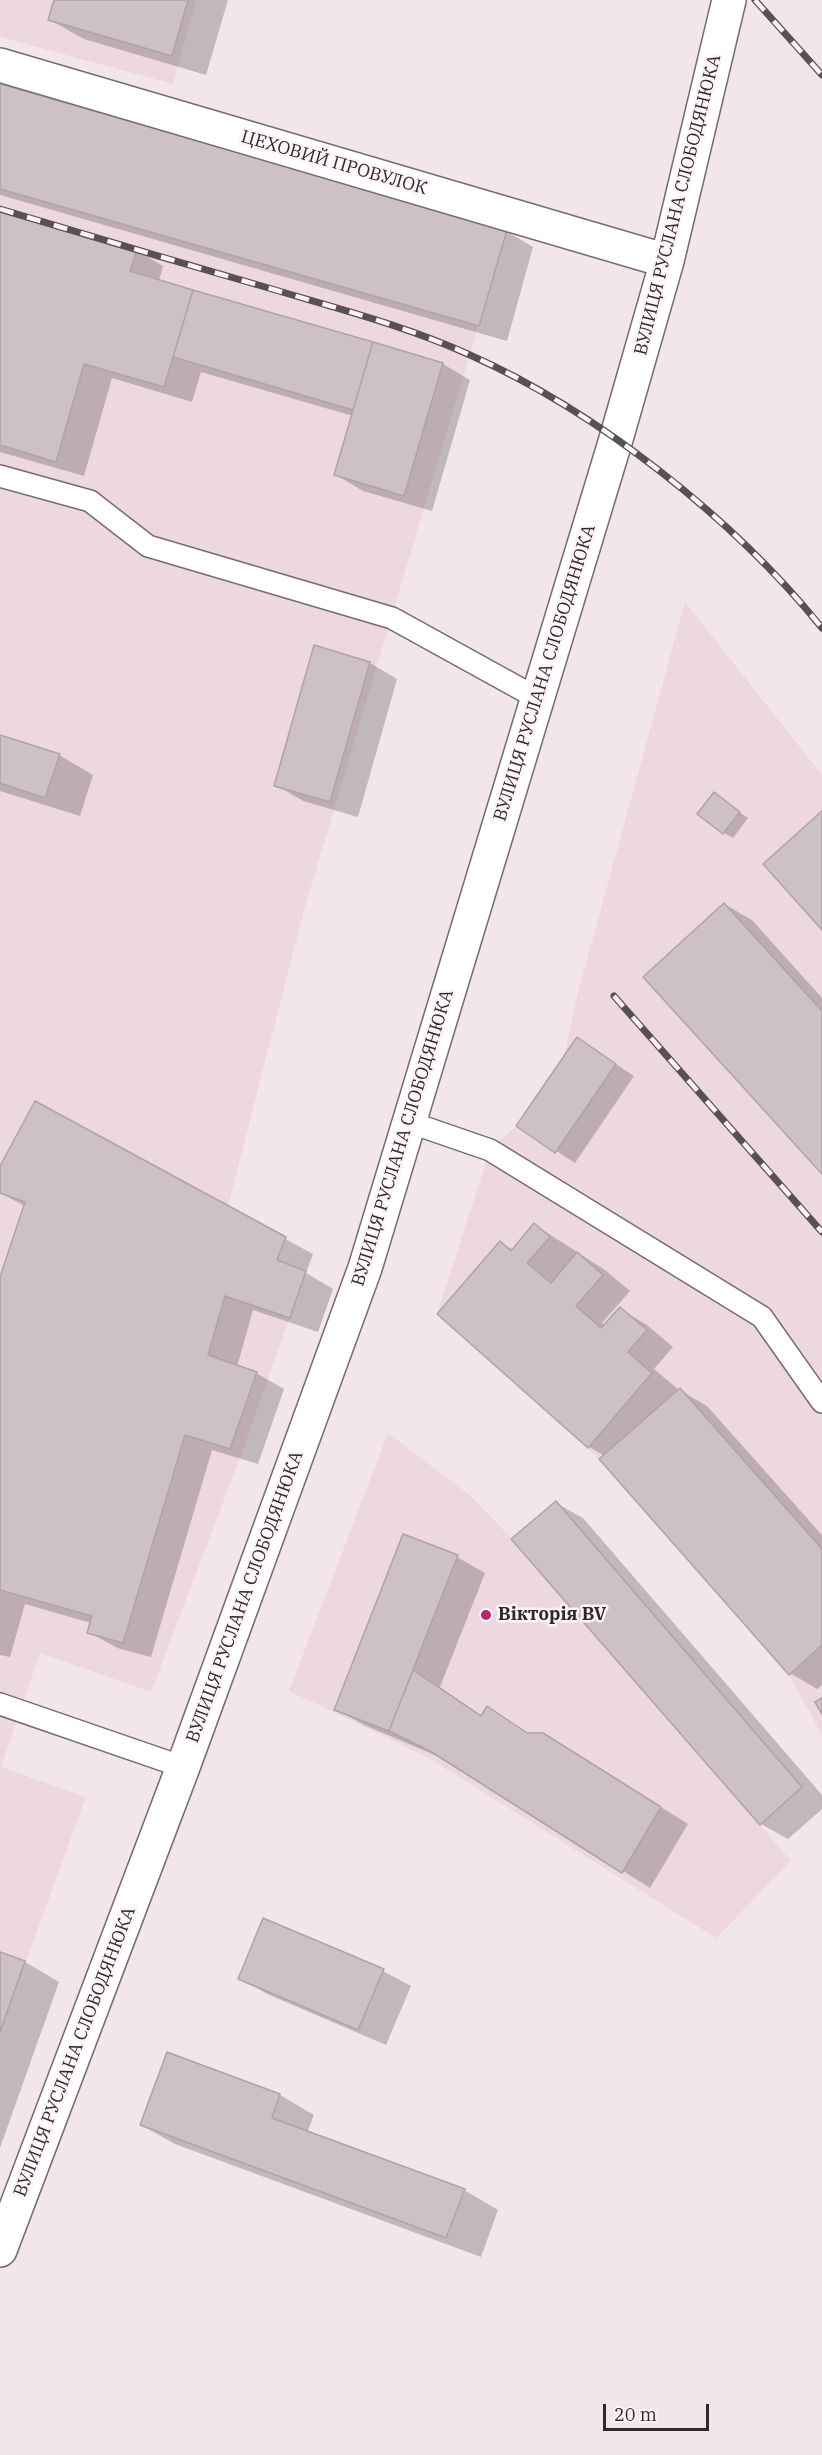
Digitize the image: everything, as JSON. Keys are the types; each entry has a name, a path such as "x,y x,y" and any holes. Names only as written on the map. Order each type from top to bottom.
{"street":[{"name":"ВУЛИЦЯ РУСЛАНА СЛОБОДЯНЮКА","path":"0,2250 183,1767 364,1268 667,261 729,0"},
{"name":"ЦЕХОВИЙ ПРОВУЛОК","path":"0,65 667,261"}],"lane":[{"path":"0,476 90,501 148,546 392,618 537,699"},
{"path":"409,1122 490,1150 762,1317 822,1402"},
{"path":"0,1704 183,1767"}],"shaded area":[{"path":"0,0 196,0 173,84 0,37"},
{"path":"0,84 507,230 304,910 228,1206 286,1237 278,1260 306,1271 241,1455 151,1692 40,1653 1,1767 86,1797 0,2032"},
{"path":"685,602 822,775 822,1735 789,1675 599,1459 437,1314 490,1150 516,1126 564,1056 576,1000"},
{"name":"Вікторія BV","path":"388,1433 471,1496 511,1538 556,1501 802,1787 760,1825 791,1861 716,1938 427,1757 289,1691"}],"building":[{"path":"54,0 188,0 172,56 48,20"},
{"path":"0,84 507,230 479,326 0,189"},
{"path":"0,209 137,249 130,271 193,290 164,387 84,364 56,462 0,445"},
{"path":"193,290 373,342 353,410 173,357"},
{"path":"373,342 443,363 404,496 334,475"},
{"path":"314,645 370,662 330,802 274,786"},
{"path":"0,735 60,754 45,798 0,783"},
{"path":"714,792 740,812 723,834 697,814"},
{"path":"822,811 822,930 763,864"},
{"path":"724,903 822,1011 822,1174 643,977"},
{"path":"577,1037 616,1064 555,1153 516,1126"},
{"path":"35,1101 286,1237 277,1260 306,1271 290,1318 225,1296 208,1355 257,1372 230,1449 185,1435 123,1643 87,1633 92,1616 0,1590 0,1277 25,1202 0,1193 0,1166"},
{"path":"534,1223 550,1237 527,1263 551,1283 577,1252 603,1275 576,1306 601,1328 620,1307 647,1330 628,1352 652,1373 588,1448 437,1314 500,1241 511,1251"},
{"path":"680,1388 822,1549 822,1645 789,1675 599,1459"},
{"path":"556,1501 802,1787 760,1825 511,1539"},
{"path":"403,1534 458,1555 389,1731 334,1710"},
{"path":"413,1670 481,1716 487,1706 527,1733 543,1733 661,1807 622,1873 430,1751 389,1731"},
{"path":"822,1698 822,1714 815,1702"},
{"path":"263,1918 384,1969 358,2030 238,1979"},
{"path":"0,1952 25,1961 0,2032"},
{"path":"167,2052 280,2094 272,2118 465,2189 446,2238 140,2125"}],"railway":[{"path":"755,0 822,75"},
{"path":"0,209 397,327 470,355 518,379 567,406 661,472 748,547 787,587 822,628"},
{"path":"614,996 822,1232"}],"place":[{"name":"Вікторія BV","path":"486,1615"}]}
